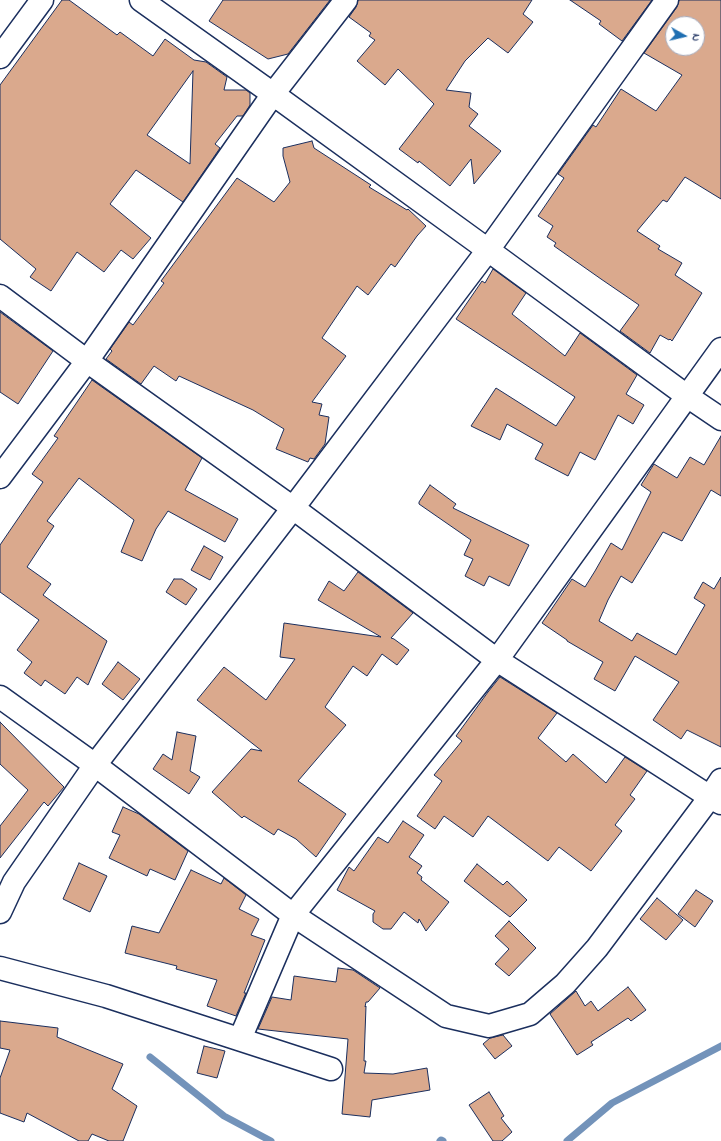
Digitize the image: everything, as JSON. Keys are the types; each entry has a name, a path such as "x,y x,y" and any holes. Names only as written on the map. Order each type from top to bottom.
{"street":[{"path":"0,57 42,0"},
{"path":"141,0 274,94 687,396 721,419"},
{"path":"0,477 87,361 274,94 346,0"},
{"path":"0,912 14,882 95,765 293,508 488,250 667,0"},
{"path":"0,296 87,361 293,508 497,660 717,793 597,948 565,984 530,1014 489,1026 446,1016 293,916 95,765 0,696"},
{"path":"240,1039 293,916 497,660 721,349"},
{"path":"0,968 106,996 331,1069"}],"building":[{"path":"62,0 69,0 117,35 120,32 153,56 165,39 194,60 206,62 227,77 224,90 246,90 250,93 250,105 243,116 237,116 215,144 220,148 183,202 136,170 110,204 151,238 133,259 121,250 104,272 77,252 51,291 30,277 36,269 0,239 0,85","holes":["193,71 190,164 147,135"]},
{"path":"223,0 330,0 288,54 268,59 209,21"},
{"path":"358,0 532,0 523,14 533,22 508,53 488,38 465,61 446,90 471,93 469,107 478,114 469,126 501,151 474,184 471,159 450,186 419,161 418,163 399,149 434,104 398,69 385,85 357,61 375,40 369,36 371,33 349,17 356,7"},
{"path":"570,0 652,0 622,41 599,24 601,21"},
{"path":"679,0 721,0 721,199 685,177 667,202 663,200 637,231 660,246 658,249 682,263 675,275 702,293 672,341 660,335 650,353 620,331 639,305 554,246 556,243 547,237 553,226 538,216 564,178 558,174 593,125 596,127 621,89 656,111 682,75 644,53 665,24 665,56 705,56 705,16 671,16 677,7"},
{"path":"312,141 314,148 371,185 369,187 407,210 408,209 426,226 395,267 391,264 368,295 357,286 322,338 346,356 312,402 322,404 319,415 329,417 325,444 314,459 310,458 308,462 276,449 284,429 253,410 179,376 176,381 154,366 141,384 106,359 112,351 110,349 129,322 133,325 164,283 161,281 237,178 274,202 290,182 283,156 283,148"},
{"path":"493,269 526,293 512,314 565,356 580,333 637,375 626,394 644,405 633,424 618,415 595,460 580,452 568,476 535,459 543,444 507,424 500,440 471,426 496,388 556,426 575,397 456,319 482,281 485,283"},
{"path":"0,312 53,351 18,404 0,392"},
{"path":"92,380 202,458 185,490 238,519 225,542 168,511 156,529 142,561 121,552 134,520 79,478 47,521 54,526 27,567 51,584 43,595 107,641 88,685 77,677 65,694 45,680 41,686 24,673 32,662 17,650 39,620 0,592 0,545 43,482 32,474 58,438 54,436"},
{"path":"721,436 721,496 711,490 682,541 663,532 632,583 621,576 599,621 632,641 637,633 676,655 705,605 694,598 703,582 714,589 721,577 721,747 687,730 681,739 653,720 679,682 635,656 615,691 594,679 603,662 567,641 542,623 572,579 585,587 611,543 622,550 651,492 641,485 654,464 677,478 690,457 704,465"},
{"path":"430,485 456,504 453,508 529,545 509,586 489,576 484,586 465,576 473,559 464,555 471,540 419,504"},
{"path":"204,546 223,557 210,580 191,570"},
{"path":"358,572 413,613 391,638 409,650 397,665 382,654 367,676 353,666 325,707 346,725 298,781 346,814 316,857 296,839 278,829 274,835 244,816 242,818 212,792 251,749 262,751 197,700 224,667 266,700 295,659 280,657 284,623 381,637 318,600 329,581 344,591"},
{"path":"174,579 182,579 197,589 186,605 166,592"},
{"path":"118,662 140,679 123,700 102,684"},
{"path":"500,677 557,713 538,738 566,762 573,754 606,783 625,757 647,771 630,795 635,799 615,825 622,831 591,871 559,847 548,861 488,816 473,837 444,816 435,829 417,816 442,781 434,775 462,741 456,736"},
{"path":"0,722 64,787 48,806 44,802 0,858 0,826 28,790 0,764"},
{"path":"177,732 196,736 190,771 200,777 189,794 153,769 163,754 172,760"},
{"path":"123,807 139,814 188,851 175,880 150,869 147,876 109,858 120,835 112,832"},
{"path":"403,821 424,835 409,857 422,866 417,873 422,877 421,880 449,902 426,931 419,919 418,923 404,912 391,929 383,929 373,922 373,914 375,911 337,890 349,867 354,871 378,837 388,843"},
{"path":"79,863 107,876 90,912 63,899"},
{"path":"477,864 503,885 507,881 527,900 510,917 464,881"},
{"path":"191,870 221,884 224,878 246,895 239,909 259,919 251,935 265,940 236,1016 207,1006 217,980 176,969 177,966 125,953 132,926 159,933"},
{"path":"696,890 713,901 695,927 678,914"},
{"path":"657,898 683,920 666,940 640,919"},
{"path":"509,921 536,948 509,976 495,964 509,949 495,936"},
{"path":"338,968 353,970 380,988 368,1002 366,1002 365,1007 366,1006 364,1061 366,1061 364,1073 393,1074 427,1068 430,1090 372,1100 370,1117 342,1114 348,1039 258,1029 272,997 291,1000 294,976 336,982"},
{"path":"628,987 646,1010 631,1021 628,1018 591,1042 593,1045 577,1055 550,1014 576,991 585,1006 591,1001 598,1011"},
{"path":"0,1021 58,1028 57,1037 123,1064 112,1089 137,1106 123,1141 109,1141 92,1134 88,1141 79,1141 27,1113 24,1122 0,1113 0,1078 10,1050 0,1048"},
{"path":"503,1035 512,1046 495,1059 483,1044 490,1038"},
{"path":"204,1046 225,1051 217,1078 197,1073"},
{"path":"489,1092 504,1116 501,1118 512,1132 502,1141 493,1141 469,1105"}],"waterway":[{"path":"567,1141 612,1103 721,1046"},
{"path":"150,1057 224,1116 271,1141"}]}
